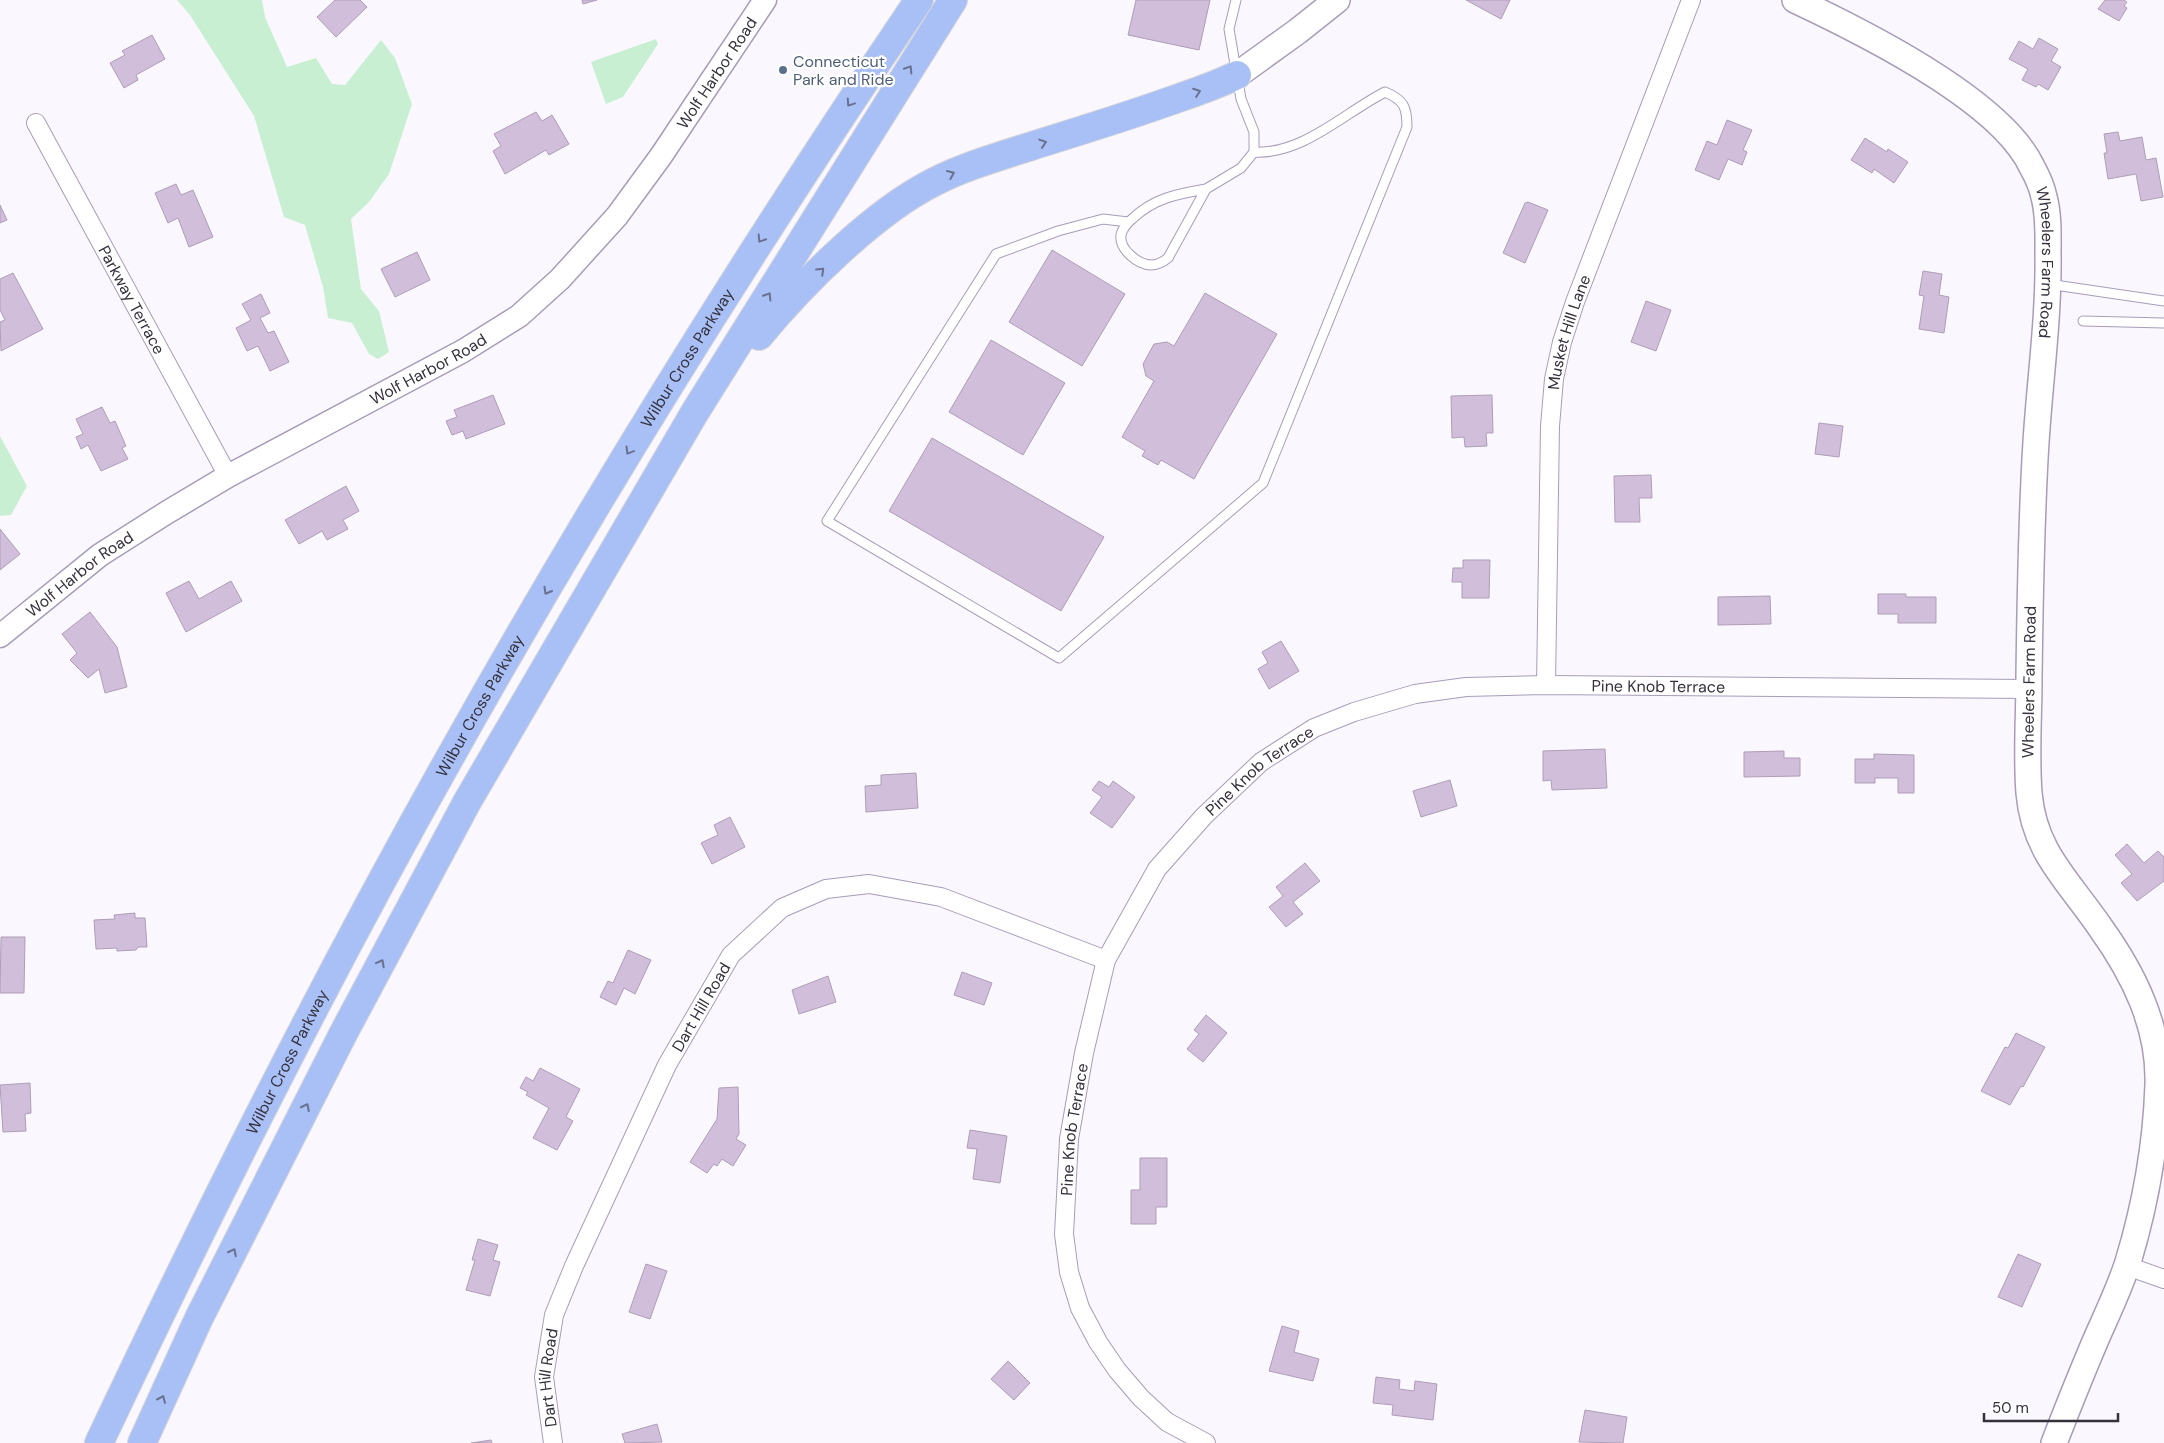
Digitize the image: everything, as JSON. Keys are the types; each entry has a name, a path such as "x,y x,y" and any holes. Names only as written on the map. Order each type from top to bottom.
{"highway":[{"path":"896,33 906,0"},
{"name":"Wilbur Cross Parkway","path":"99,1443 190,1251 293,1047 448,760 616,473 699,336 824,140 918,0"},
{"path":"142,1443 199,1318 343,1034 467,802 696,412 953,0"},
{"path":"696,412 785,306 844,248 913,194 953,173 1153,107 1237,75"}],"main road":[{"path":"1237,75 1337,0"},
{"name":"Wheelers Farm Road","path":"1795,0 1845,24 1922,67 1990,115 2010,136 2031,163 2045,198 2048,235 2048,284 2036,440 2031,553 2028,774 2033,822 2046,853 2101,927 2134,980 2152,1031 2158,1080 2155,1126 2138,1228 2127,1266 2054,1443"}],"street":[{"name":"Wolf Harbor Road","path":"0,636 100,555 228,476 464,351 519,316 589,249 617,216 661,156 765,0"},
{"name":"Musket Hill Lane","path":"1546,685 1550,426 1554,379 1562,342 1575,302 1691,0"},
{"name":"Parkway Terrace","path":"36,123 228,476"},
{"name":"Pine Knob Terrace","path":"1206,1443 1166,1422 1141,1398 1117,1370 1098,1342 1080,1308 1069,1272 1064,1234 1069,1139 1084,1053 1106,960 1157,869 1204,816 1261,762 1314,728 1354,712 1414,694 1466,687 1546,685 2029,689"},
{"name":"Dart Hill Road","path":"553,1443 544,1377 554,1315 574,1266 666,1065 731,955 782,908 826,889 869,884 941,897 1106,960"},
{"path":"2127,1266 2164,1279"}],"lane":[{"path":"1206,189 1168,258 1161,263 1149,265 1129,255 1122,245 1121,234 1128,222 1145,206 1176,194 1206,189 1241,168 1254,152 1254,132 1241,99 1229,29 1236,0"},
{"path":"1128,222 1103,219 1058,231 996,254 827,521 1058,658 1263,483 1408,128 1407,111 1398,98 1385,92 1361,104 1317,133 1287,148 1266,153 1254,152"},
{"path":"2048,284 2164,301"},
{"path":"2083,322 2164,324"}],"green space":[{"path":"177,0 262,0 265,17 287,67 316,58 332,84 345,85 381,40 395,58 412,104 389,174 369,202 351,219 361,289 379,311 389,352 378,359 369,354 352,323 328,318 323,287 305,225 284,217 254,116 190,15"},
{"path":"656,39 658,44 623,97 606,104 591,62"},
{"path":"0,436 27,486 11,515 0,516"}],"building":[{"path":"335,0 360,0 367,7 336,37 317,17"},
{"path":"582,0 597,0 583,4"},
{"path":"1136,0 1210,0 1199,50 1128,35"},
{"path":"1466,0 1510,0 1501,19"},
{"path":"2105,0 2124,0 2127,2 2124,6 2127,8 2119,21 2098,9"},
{"path":"152,35 165,59 136,75 138,80 124,88 110,63 125,55 122,51"},
{"path":"2039,38 2058,49 2051,61 2061,67 2048,90 2038,84 2036,87 2022,80 2028,69 2009,59 2019,41 2033,49"},
{"path":"536,112 542,121 552,115 569,144 549,155 546,150 505,174 493,151 501,146 494,134"},
{"path":"1727,120 1752,130 1743,150 1747,152 1742,165 1728,159 1719,180 1695,170 1707,141 1717,145"},
{"path":"2118,132 2120,141 2142,137 2146,160 2156,158 2163,197 2141,201 2136,174 2108,179 2104,153 2107,153 2104,134"},
{"path":"1865,138 1887,152 1888,149 1908,162 1894,183 1874,169 1872,173 1851,160"},
{"path":"176,184 181,195 193,190 213,237 189,247 178,218 168,223 155,193"},
{"path":"1528,202 1548,210 1525,263 1503,253 1525,203"},
{"path":"0,205 7,220 0,223"},
{"path":"1052,250 1125,294 1082,366 1009,322"},
{"path":"417,252 430,280 395,297 381,269"},
{"path":"1923,271 1942,274 1939,295 1949,297 1944,333 1919,329 1924,296 1919,295"},
{"path":"13,273 43,329 1,351 0,322 5,320 0,310 0,279"},
{"path":"1205,293 1277,334 1194,479 1161,460 1158,465 1142,456 1145,451 1122,437 1154,381 1146,376 1143,364 1154,344 1167,342 1174,346"},
{"path":"261,294 270,313 260,318 268,333 274,331 289,362 270,371 258,346 247,351 236,328 251,320 242,304"},
{"path":"1646,301 1671,310 1656,351 1631,342"},
{"path":"991,340 1065,383 1023,455 949,412"},
{"path":"493,395 505,424 466,439 463,431 452,435 446,421 457,417 454,410"},
{"path":"1492,395 1493,433 1486,433 1487,446 1465,447 1464,437 1452,438 1451,396"},
{"path":"102,407 110,423 115,421 126,446 122,448 128,459 101,471 88,445 81,449 76,437 83,434 76,419"},
{"path":"1819,423 1843,426 1839,457 1815,454"},
{"path":"932,438 1104,537 1061,611 889,511"},
{"path":"1651,475 1652,498 1639,498 1640,522 1615,522 1614,476"},
{"path":"346,486 359,511 343,520 348,529 327,540 322,531 299,544 285,520"},
{"path":"0,529 20,554 0,570"},
{"path":"1463,560 1490,560 1489,598 1462,598 1462,582 1452,582 1453,568 1463,568"},
{"path":"189,581 199,599 231,581 242,601 186,632 166,593"},
{"path":"1878,594 1906,594 1906,597 1936,597 1936,623 1898,623 1898,614 1878,614"},
{"path":"1770,596 1771,624 1718,625 1718,597"},
{"path":"90,612 117,647 127,687 105,693 99,669 88,678 70,660 77,653 62,634"},
{"path":"1281,641 1299,671 1269,689 1258,669 1268,663 1262,652"},
{"path":"1605,749 1607,788 1552,790 1551,780 1543,781 1543,751"},
{"path":"1784,751 1784,758 1800,758 1800,776 1744,777 1744,752"},
{"path":"1874,754 1914,755 1914,793 1898,793 1898,778 1875,778 1875,783 1855,783 1855,759 1874,759"},
{"path":"916,773 918,808 866,812 865,786 881,785 881,775"},
{"path":"1450,780 1457,806 1421,817 1413,791"},
{"path":"1099,781 1109,787 1113,781 1135,797 1112,828 1090,813 1102,797 1092,790"},
{"path":"730,817 745,847 712,864 701,843 718,835 714,825"},
{"path":"2127,844 2144,863 2158,851 2164,857 2164,881 2137,901 2121,883 2132,874 2115,855"},
{"path":"1305,863 1320,881 1293,902 1303,914 1286,927 1269,907 1283,896 1276,887"},
{"path":"135,913 135,918 145,918 147,947 138,947 136,950 117,951 117,948 96,949 94,920 115,919 114,915"},
{"path":"1,937 25,937 24,993 0,993"},
{"path":"628,950 651,960 635,994 624,988 616,1005 600,997 608,981 613,983"},
{"path":"962,972 992,983 984,1005 954,995"},
{"path":"828,976 836,1002 799,1014 792,990"},
{"path":"1206,1015 1227,1033 1203,1062 1187,1049 1199,1034 1194,1030"},
{"path":"2016,1033 2045,1047 2023,1087 2021,1086 2010,1105 1981,1091 2005,1047 2008,1048"},
{"path":"540,1068 580,1089 566,1117 573,1121 557,1150 533,1138 549,1108 526,1095 528,1092 520,1088 526,1077 533,1081"},
{"path":"30,1083 31,1113 25,1114 26,1131 3,1132 0,1085"},
{"path":"738,1087 739,1134 736,1139 746,1145 733,1166 722,1159 717,1166 714,1164 707,1173 690,1162 717,1119 719,1088"},
{"path":"970,1130 1007,1136 1000,1183 973,1179 977,1149 967,1148"},
{"path":"1140,1158 1167,1158 1167,1207 1156,1207 1156,1224 1131,1224 1131,1190 1140,1190"},
{"path":"478,1239 498,1245 493,1260 500,1262 490,1296 466,1290 475,1260 472,1260"},
{"path":"2018,1254 2041,1264 2022,1307 1998,1297"},
{"path":"646,1264 667,1271 650,1319 629,1312"},
{"path":"1282,1326 1299,1331 1294,1352 1319,1359 1313,1381 1269,1371"},
{"path":"1008,1361 1030,1383 1014,1400 991,1379"},
{"path":"1376,1377 1400,1380 1399,1389 1414,1391 1415,1381 1437,1384 1433,1420 1392,1415 1393,1405 1373,1403"},
{"path":"1585,1410 1627,1417 1623,1443 1579,1442"},
{"path":"657,1424 662,1442 625,1443 622,1434"},
{"path":"491,1440 492,1443 471,1443"}],"place":[{"name":"Connecticut Park and Ride","path":"783,70"}]}
